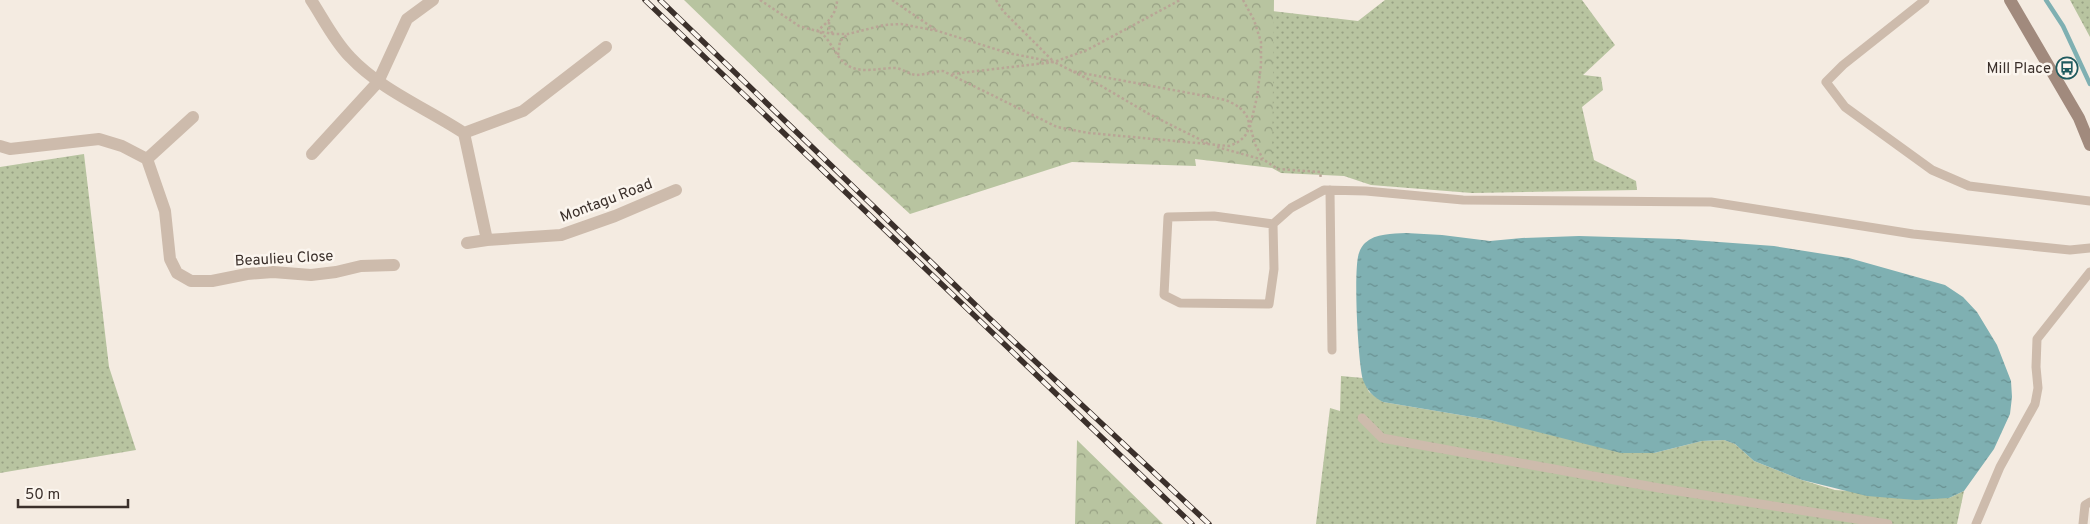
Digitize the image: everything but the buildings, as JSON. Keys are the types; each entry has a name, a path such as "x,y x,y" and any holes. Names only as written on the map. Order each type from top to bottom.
{"main road":[{"path":"2010,0 2079,118 2090,145"}],"street":[{"path":"310,0 349,56 378,82 436,114 464,133 488,240"},
{"path":"312,154 378,82 407,19 433,0"},
{"path":"464,133 523,110 606,47"},
{"path":"0,146 10,149 99,139 122,146 147,159 193,117"},
{"name":"Beaulieu Close","path":"147,159 165,211 170,258 177,274 191,281 274,272 311,275 362,266 394,265"},
{"name":"Montagu Road","path":"467,243 561,235 615,216 676,190"}],"lane":[{"path":"1925,0 1843,65 1826,82 1845,107 1932,170 1969,186 2090,201"},
{"path":"1327,190 1332,350"},
{"path":"1273,224 1274,269 1269,304 1180,303 1164,295 1168,217 1214,216 1273,224 1291,208 1327,190 1366,191 1463,200 1711,202 1912,234 2070,250 2090,248"},
{"path":"1976,524 2000,467 2035,404 2038,388 2036,367 2037,339 2090,272"},
{"path":"1362,418 1382,438 1659,488 1888,524"},
{"path":"2083,524 2085,505 2090,502"}],"path":[{"path":"760,0 799,26 818,32 848,34 884,25 901,24 938,31 1008,53 1054,62 1098,84 1149,114 1213,146 1229,146 1245,138 1257,97 1261,65 1261,42 1254,20 1243,0"},
{"path":"818,32 829,22 837,6 837,0"},
{"path":"892,0 938,31"},
{"path":"996,0 1003,11 1054,62"},
{"path":"818,32 827,38 838,57 850,67 858,69 901,69 917,75 934,71 951,74 1054,62 1087,50 1180,0"},
{"path":"829,22 829,28 833,34"},
{"path":"838,57 840,41 848,34"},
{"path":"1071,71 1232,102 1248,118 1255,144 1264,160"},
{"path":"951,74 1039,120 1057,127 1089,133 1168,139 1213,146 1264,160 1278,168 1320,172 1327,190"}],"green space":[{"path":"684,0 1274,0 1272,168 1195,159 1196,166 1072,162 910,214 827,138"},
{"path":"1385,0 1582,0 1615,45 1583,75 1601,77 1603,90 1582,107 1594,160 1636,181 1637,190 1472,193 1371,185 1344,176 1281,173 1272,168 1272,11 1358,21"},
{"path":"2070,0 2090,0 2090,37"},
{"path":"84,154 109,367 136,450 0,473 0,167"},
{"path":"1341,376 1363,378 1369,392 1383,402 1490,420 1654,453 1702,441 1724,440 1735,444 1754,461 1802,480 1835,490 1949,498 1964,491 1957,524 1316,524 1330,408 1340,411"},
{"path":"1077,440 1163,524 1075,524"}],"water":[{"path":"1406,233 1490,241 1579,236 1678,239 1774,246 1849,258 1945,285 1963,297 1977,312 1997,345 2011,381 2010,414 1994,449 1964,491 1949,498 1916,500 1867,496 1802,480 1754,461 1735,444 1724,440 1702,441 1654,453 1621,453 1490,420 1383,402 1368,390 1361,370 1357,316 1357,262 1359,253 1365,243 1374,237"}],"waterway":[{"path":"2046,0 2063,26 2090,84"}],"railway":[{"path":"645,0 1192,524"},
{"path":"660,0 989,318 1209,524"}],"place":[{"name":"Mill Place","path":"2067,68"}]}
